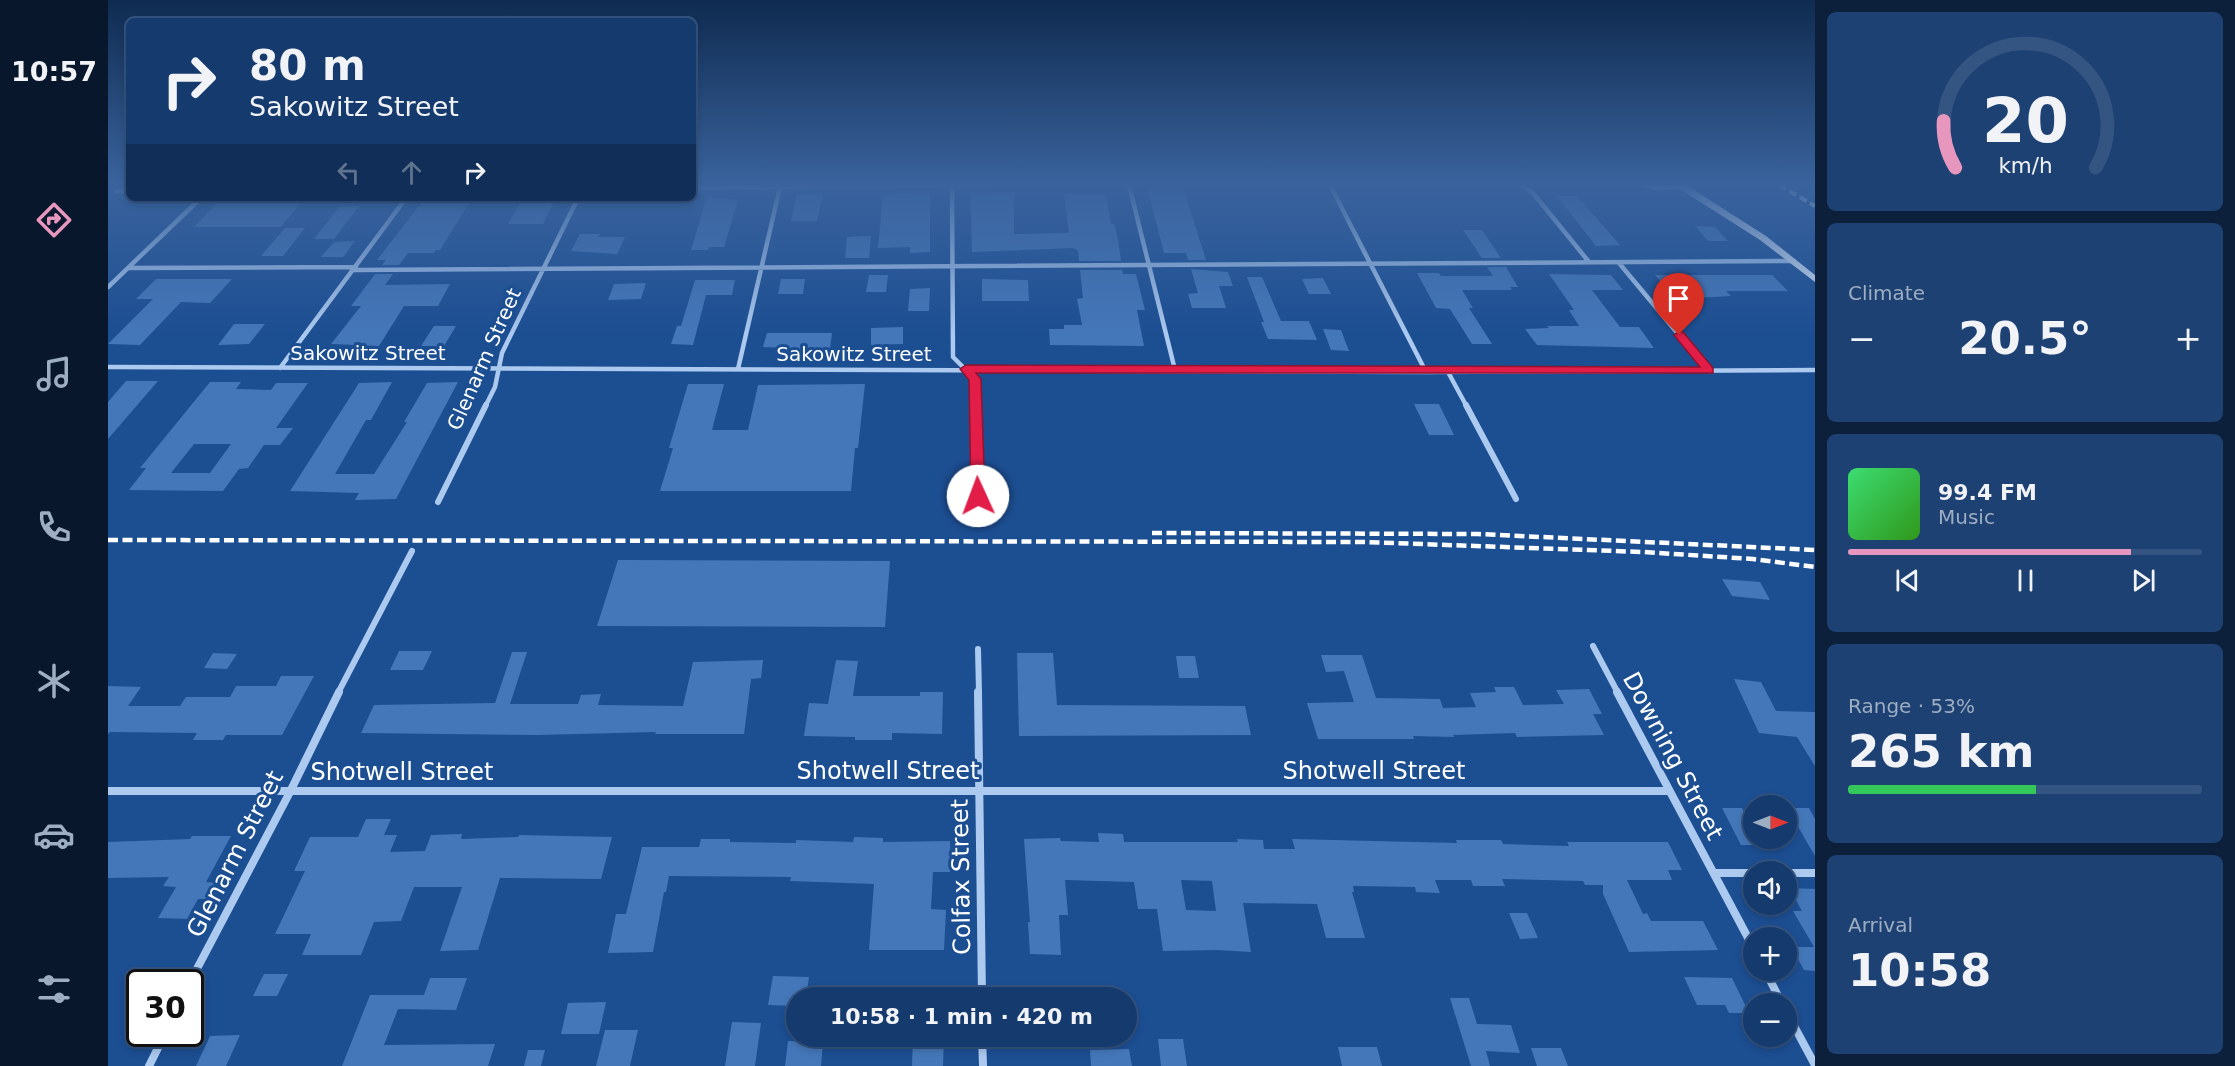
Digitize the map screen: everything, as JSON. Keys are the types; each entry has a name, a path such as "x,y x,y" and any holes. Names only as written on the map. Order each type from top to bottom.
{"main road":[{"path":"1758,235 1815,279"}],"street":[{"path":"108,287 163,235"},
{"path":"280,368 379,235"},
{"name":"Glenarm Street","path":"438,502 495,387 501,368 502,353 560,235"},
{"path":"738,369 770,235"},
{"path":"953,235 953,357 975,379 978,496"},
{"path":"1141,235 1175,370"},
{"path":"1355,235 1426,372"},
{"path":"1567,235 1589,262"},
{"path":"128,268 762,269 1794,261"},
{"path":"1619,263 1709,370"},
{"name":"Sakowitz Street","path":"108,367 1426,372 1815,370"},
{"path":"1448,372 1516,499"},
{"name":"Glenarm Street","path":"197,969 290,792 359,650 412,551"},
{"name":"Downing Street","path":"1593,646 1668,791 1743,928"},
{"name":"Colfax Street","path":"978,649 982,987"},
{"name":"Shotwell Street","path":"108,791 1668,791"},
{"path":"1714,873 1743,873"},
{"path":"1797,873 1815,873"},
{"path":"1797,1031 1815,1065"},
{"path":"149,1066 158,1047"},
{"path":"982,1047 983,1066"}],"building":[{"path":"279,235 300,235 283,256 261,256"},
{"path":"317,235 337,235 334,239 314,239"},
{"path":"397,235 449,235 440,250 434,253 408,253 399,265 382,265 386,260 377,260"},
{"path":"580,235 625,237 617,254 571,251"},
{"path":"696,235 728,235 724,247 691,250"},
{"path":"879,235 930,235 930,252 910,253 910,247 878,248"},
{"path":"971,235 1117,235 1121,261 1079,261 1078,250 1072,248 972,252"},
{"path":"1159,235 1198,235 1206,260 1188,260 1186,253 1164,253"},
{"path":"1466,235 1485,235 1501,258 1482,258"},
{"path":"1587,235 1611,235 1620,245 1596,246"},
{"path":"1703,235 1722,235 1728,241 1708,241"},
{"path":"871,236 869,258 845,258 847,237"},
{"path":"355,241 343,257 321,257 334,242"},
{"path":"1487,267 1506,267 1518,287 1510,287 1512,290 1462,290 1473,308 1469,308 1492,344 1472,344 1450,309 1436,308 1417,273 1439,273 1441,276 1493,276"},
{"path":"1191,269 1228,272 1233,286 1219,286 1226,308 1192,308 1188,294 1198,293"},
{"path":"1080,270 1122,270 1123,274 1136,274 1145,310 1137,310 1144,346 1050,345 1049,329 1064,329 1064,325 1082,325 1077,299 1083,298"},
{"path":"375,274 393,274 385,285 450,284 438,306 404,306 379,346 331,344 361,306 351,306"},
{"path":"1549,274 1611,275 1623,290 1592,290 1620,327 1639,327 1654,348 1537,345 1525,329 1579,326 1569,310 1574,310"},
{"path":"869,275 888,275 886,292 866,292"},
{"path":"1655,275 1772,275 1788,291 1726,291 1731,296 1676,299"},
{"path":"1247,277 1262,277 1281,321 1309,321 1317,340 1268,339"},
{"path":"1323,278 1331,294 1309,294 1302,279"},
{"path":"156,279 232,279 210,303 181,302 140,345 108,344 153,299 136,299"},
{"path":"781,279 805,279 803,294 778,294"},
{"path":"982,279 1028,280 1029,301 982,301"},
{"path":"695,280 735,280 732,295 706,295 693,345 671,344 677,326 681,326"},
{"path":"646,283 641,299 608,300 614,284"},
{"path":"930,288 929,311 908,311 910,289"},
{"path":"234,324 265,324 249,344 218,345"},
{"path":"434,326 456,326 444,346 421,346"},
{"path":"903,327 903,344 871,345 871,328"},
{"path":"1323,329 1341,330 1349,351 1331,350"},
{"path":"767,333 832,333 830,349 763,347"},
{"path":"126,381 158,381 108,439 108,402"},
{"path":"210,382 241,382 236,389 271,390 276,383 308,383 276,428 293,428 280,445 264,445 248,468 239,469 223,491 129,490 146,468 140,468","holes":["194,444 231,444 210,473 171,473"]},
{"path":"392,382 371,420 366,420 335,474 374,474 407,422 404,422 427,383 458,382 396,499 355,500 359,493 290,491 359,383"},
{"path":"688,384 724,384 712,430 748,430 758,385 865,384 851,491 660,491 673,448 669,448"},
{"path":"1414,404 1439,404 1454,435 1429,435"},
{"path":"618,560 890,561 885,627 597,626"},
{"path":"1722,579 1760,582 1770,600 1732,596"},
{"path":"399,651 432,651 423,670 390,670"},
{"path":"512,652 527,652 510,704 578,704 581,695 601,694 598,705 683,706 693,662 763,660 761,678 751,679 744,734 361,733 374,705 495,703"},
{"path":"213,653 237,654 227,669 204,668"},
{"path":"1017,653 1053,653 1057,705 1245,706 1251,735 1019,736"},
{"path":"1321,655 1362,655 1376,698 1440,699 1443,708 1476,707 1470,693 1496,692 1494,687 1514,687 1523,705 1564,704 1556,690 1589,689 1602,714 1593,714 1604,735 1517,737 1515,733 1453,735 1454,737 1413,736 1414,739 1318,739 1307,703 1354,702 1344,671 1326,672"},
{"path":"1176,656 1195,656 1199,678 1179,678"},
{"path":"836,660 858,661 853,696 920,696 920,692 943,692 942,734 892,733 892,740 804,736 809,703 828,704"},
{"path":"281,676 314,676 282,735 226,735 223,740 193,740 197,733 110,732 108,734 108,686 141,687 128,706 180,706 186,697 230,697 236,686 276,686"},
{"path":"1734,679 1761,682 1776,711 1815,712 1815,766 1797,737 1759,733"},
{"path":"1722,808 1743,810 1743,845"},
{"path":"1797,808 1809,808 1815,819 1815,856 1797,825"},
{"path":"366,819 391,819 384,835 397,835 390,852 425,851 431,835 462,834 461,839 518,837 519,835 612,837 601,879 500,878 478,950 440,951 462,887 414,887 401,921 374,922 361,955 302,955 311,934 275,934 305,871 294,871 310,837 358,837"},
{"path":"1098,833 1123,834 1124,842 1263,840 1264,849 1295,849 1292,839 1457,843 1456,840 1501,840 1503,844 1569,846 1567,842 1668,842 1682,870 1668,870 1672,880 1627,880 1643,914 1647,913 1651,921 1703,921 1718,950 1629,952 1603,894 1603,885 1585,885 1583,881 1502,879 1505,886 1473,886 1471,880 1435,880 1440,893 1416,892 1415,887 1353,886 1354,892 1352,892 1365,938 1326,938 1317,904 1243,903 1251,952 1163,951 1157,909 1138,909 1134,882 1065,880 1068,915 1059,915 1061,955 1030,954 1024,839 1060,838 1061,841 1099,842","holes":["1181,880 1212,881 1216,911 1186,910"]},
{"path":"192,836 231,836 206,882 216,883 207,899 198,899 187,919 158,918 176,887 163,886 169,877 108,878 108,842 190,839"},
{"path":"854,837 883,838 883,842 950,841 950,872 933,872 931,909 946,910 944,950 869,950 874,884 790,881 791,877 669,876 653,952 608,953 616,914 626,914 642,847 699,847 701,839 796,843 796,840 853,842"},
{"path":"1797,888 1815,889 1815,971 1804,970 1797,958 1797,947 1814,947 1795,915 1797,911 1802,911 1797,902"},
{"path":"1509,913 1527,913 1538,938 1520,939"},
{"path":"264,974 288,974 277,996 253,996"},
{"path":"773,976 809,977 808,987 786,987 786,1006 768,1005"},
{"path":"1684,977 1732,978 1743,1001 1743,1013 1729,1013 1725,1005 1697,1005"},
{"path":"430,978 467,978 456,1010 398,1009 384,1045 495,1044 488,1066 342,1066 370,995 424,995"},
{"path":"1450,998 1469,998 1477,1024 1511,1025 1520,1053 1486,1051 1490,1066 1471,1066"},
{"path":"606,1002 599,1034 561,1034 568,1003"},
{"path":"732,1022 761,1023 755,1066 725,1066"},
{"path":"605,1030 638,1030 630,1066 596,1066"},
{"path":"240,1035 226,1066 196,1066 210,1036"},
{"path":"1158,1039 1183,1039 1187,1066 1161,1066"},
{"path":"787,1047 823,1047 821,1066 785,1066"},
{"path":"913,1047 944,1047 943,1066 912,1066"},
{"path":"1338,1047 1377,1047 1382,1066 1342,1066"},
{"path":"1531,1048 1561,1048 1568,1066 1537,1066"},
{"path":"1129,1049 1132,1066 1091,1066 1090,1050"},
{"path":"528,1050 545,1050 541,1066 524,1066"}],"railway":[{"path":"1152,533 1478,534 1815,550"},
{"path":"108,540 1364,542 1643,552 1753,559 1815,567"}],"route":[{"path":"978,496 975,379 966,369 1426,372 1709,370 1679,335"}]}
